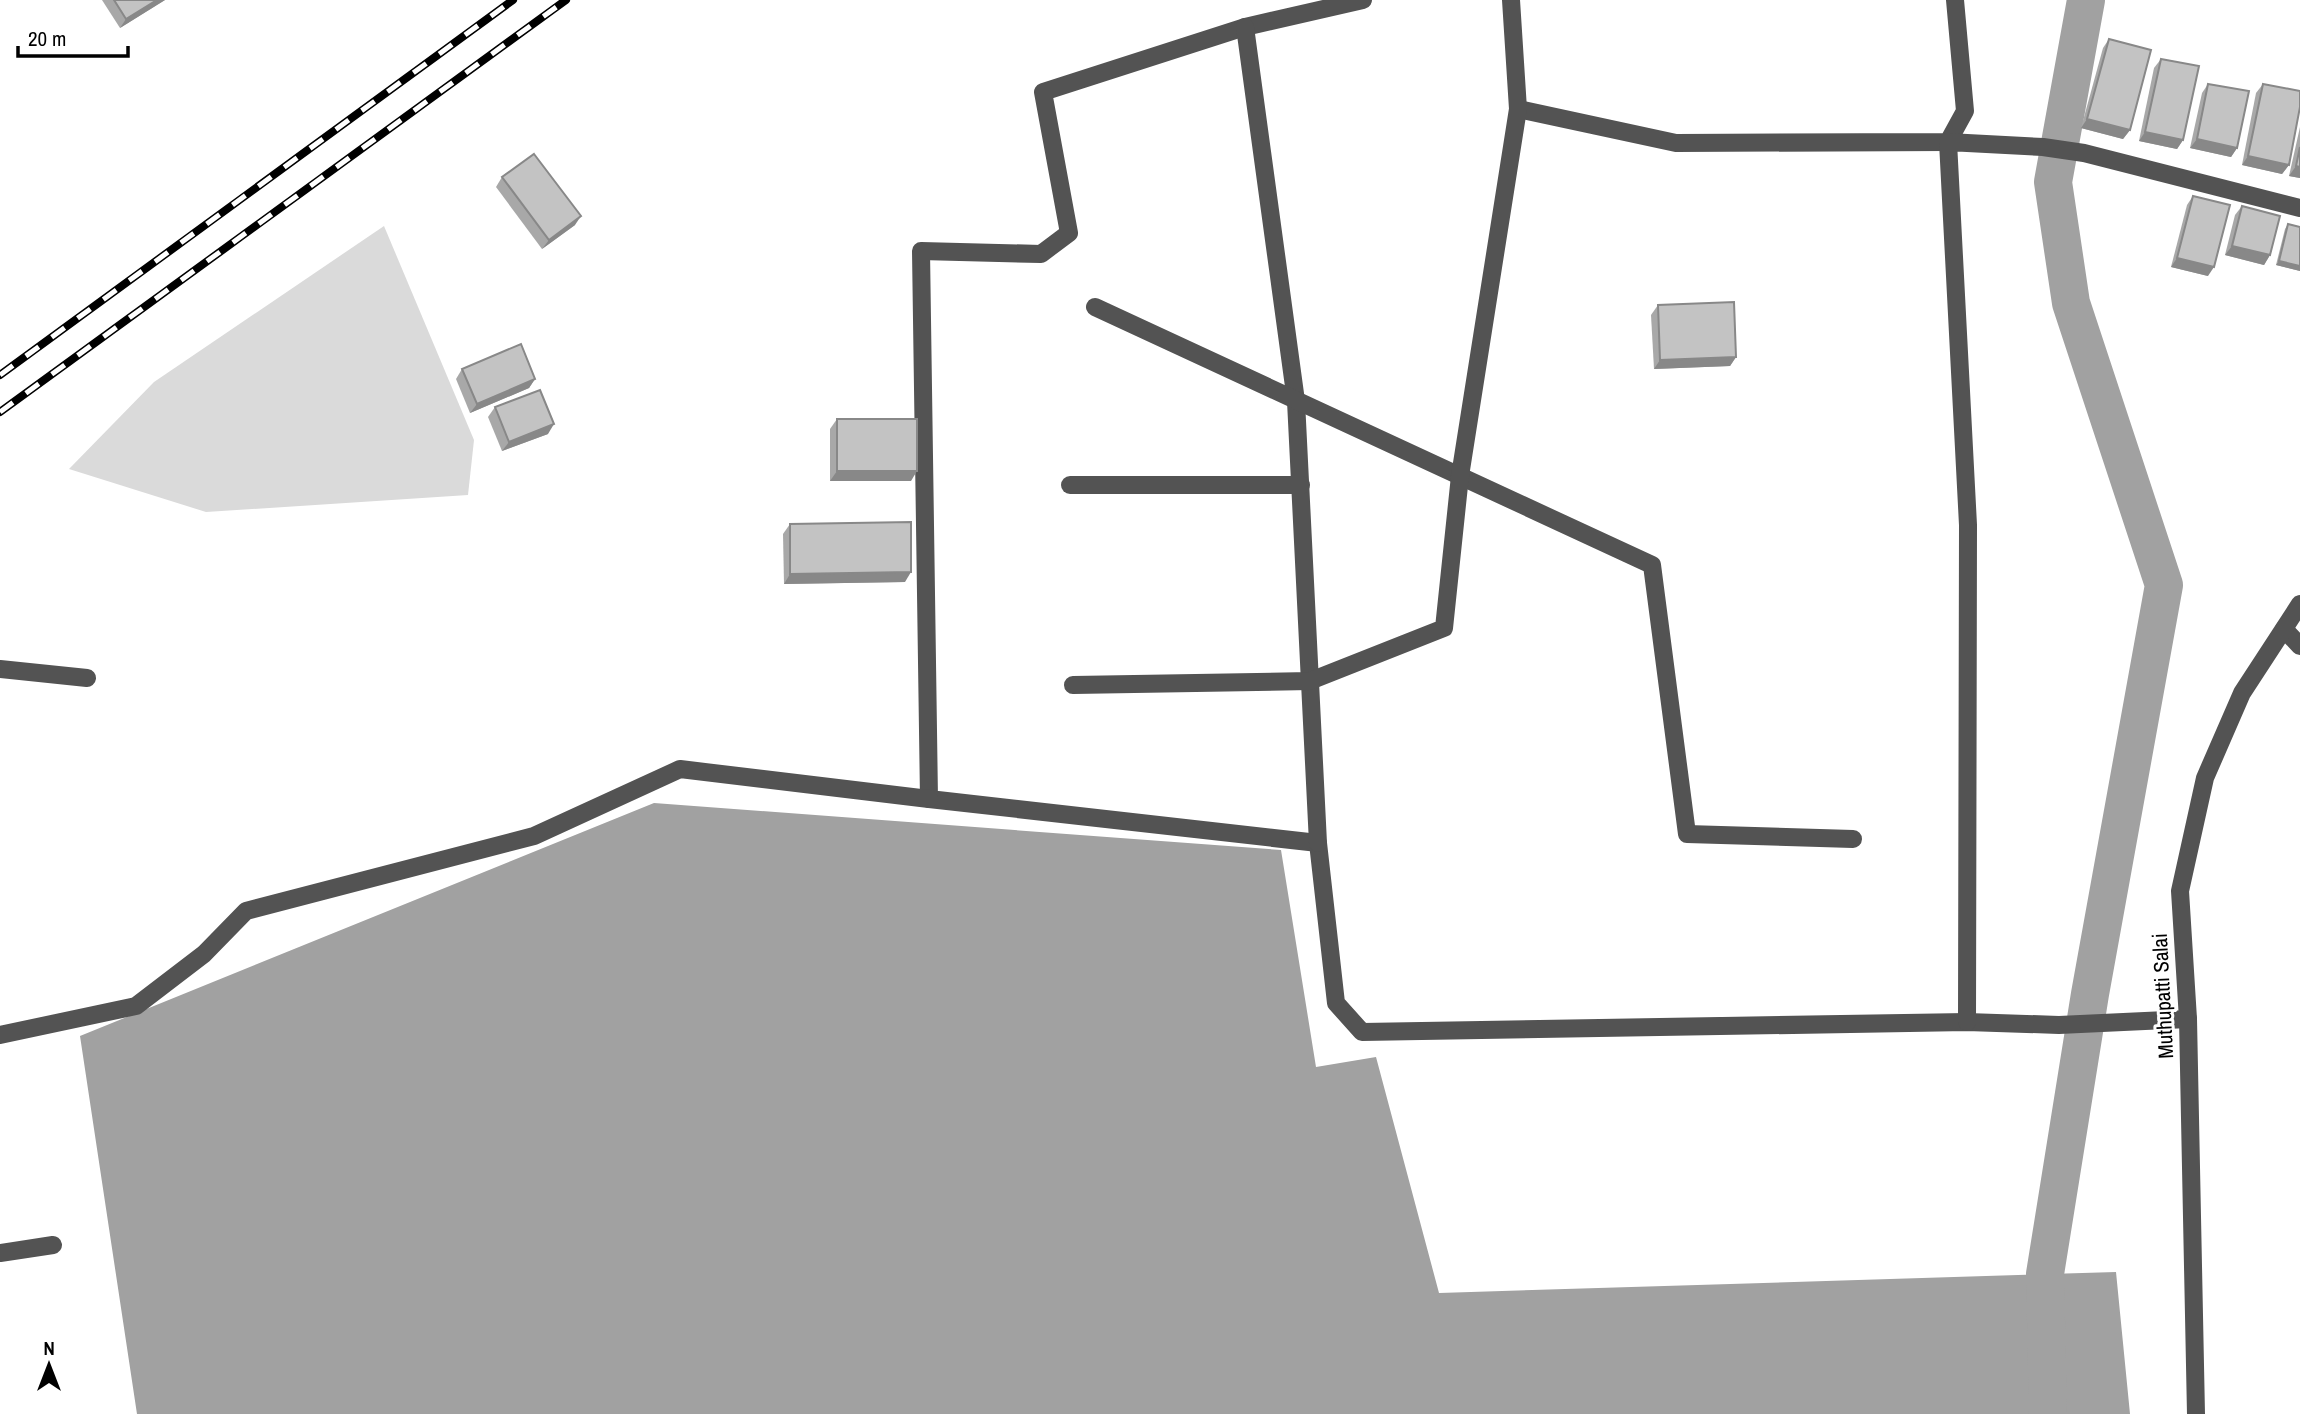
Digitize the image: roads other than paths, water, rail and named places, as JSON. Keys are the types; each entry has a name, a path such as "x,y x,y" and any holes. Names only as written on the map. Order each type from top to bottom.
{"street":[{"path":"929,799 921,251 1041,254 1069,233 1043,92 1245,27 1363,0"},
{"path":"1073,685 1310,681 1444,628 1460,476 1518,109 1511,0"},
{"path":"1955,0 1965,111 1948,142 1968,525 1966,1022"},
{"path":"1245,27 1296,401 1318,843 1336,1003 1362,1032 1966,1022 2059,1025 2188,1019"},
{"path":"1518,109 1676,144 1948,142 2043,146 2084,153 2300,208"},
{"path":"1095,307 1652,565 1687,834 1853,839"},
{"path":"1070,485 1301,485"},
{"name":"Muthupatti Salai","path":"2196,1414 2188,1019 2180,891 2205,778 2242,693 2300,604"},
{"path":"2284,629 2300,646"},
{"path":"0,668 87,678"},
{"path":"0,1035 136,1006 204,954 246,911 534,836 680,769 1318,843"},
{"path":"0,1253 53,1245"}],"waterway":[{"path":"2048,1414 2045,1274 2090,994 2164,585 2071,303 2053,182 2086,0"}],"railway":[{"path":"0,375 513,0"},
{"path":"0,412 566,0"}]}
